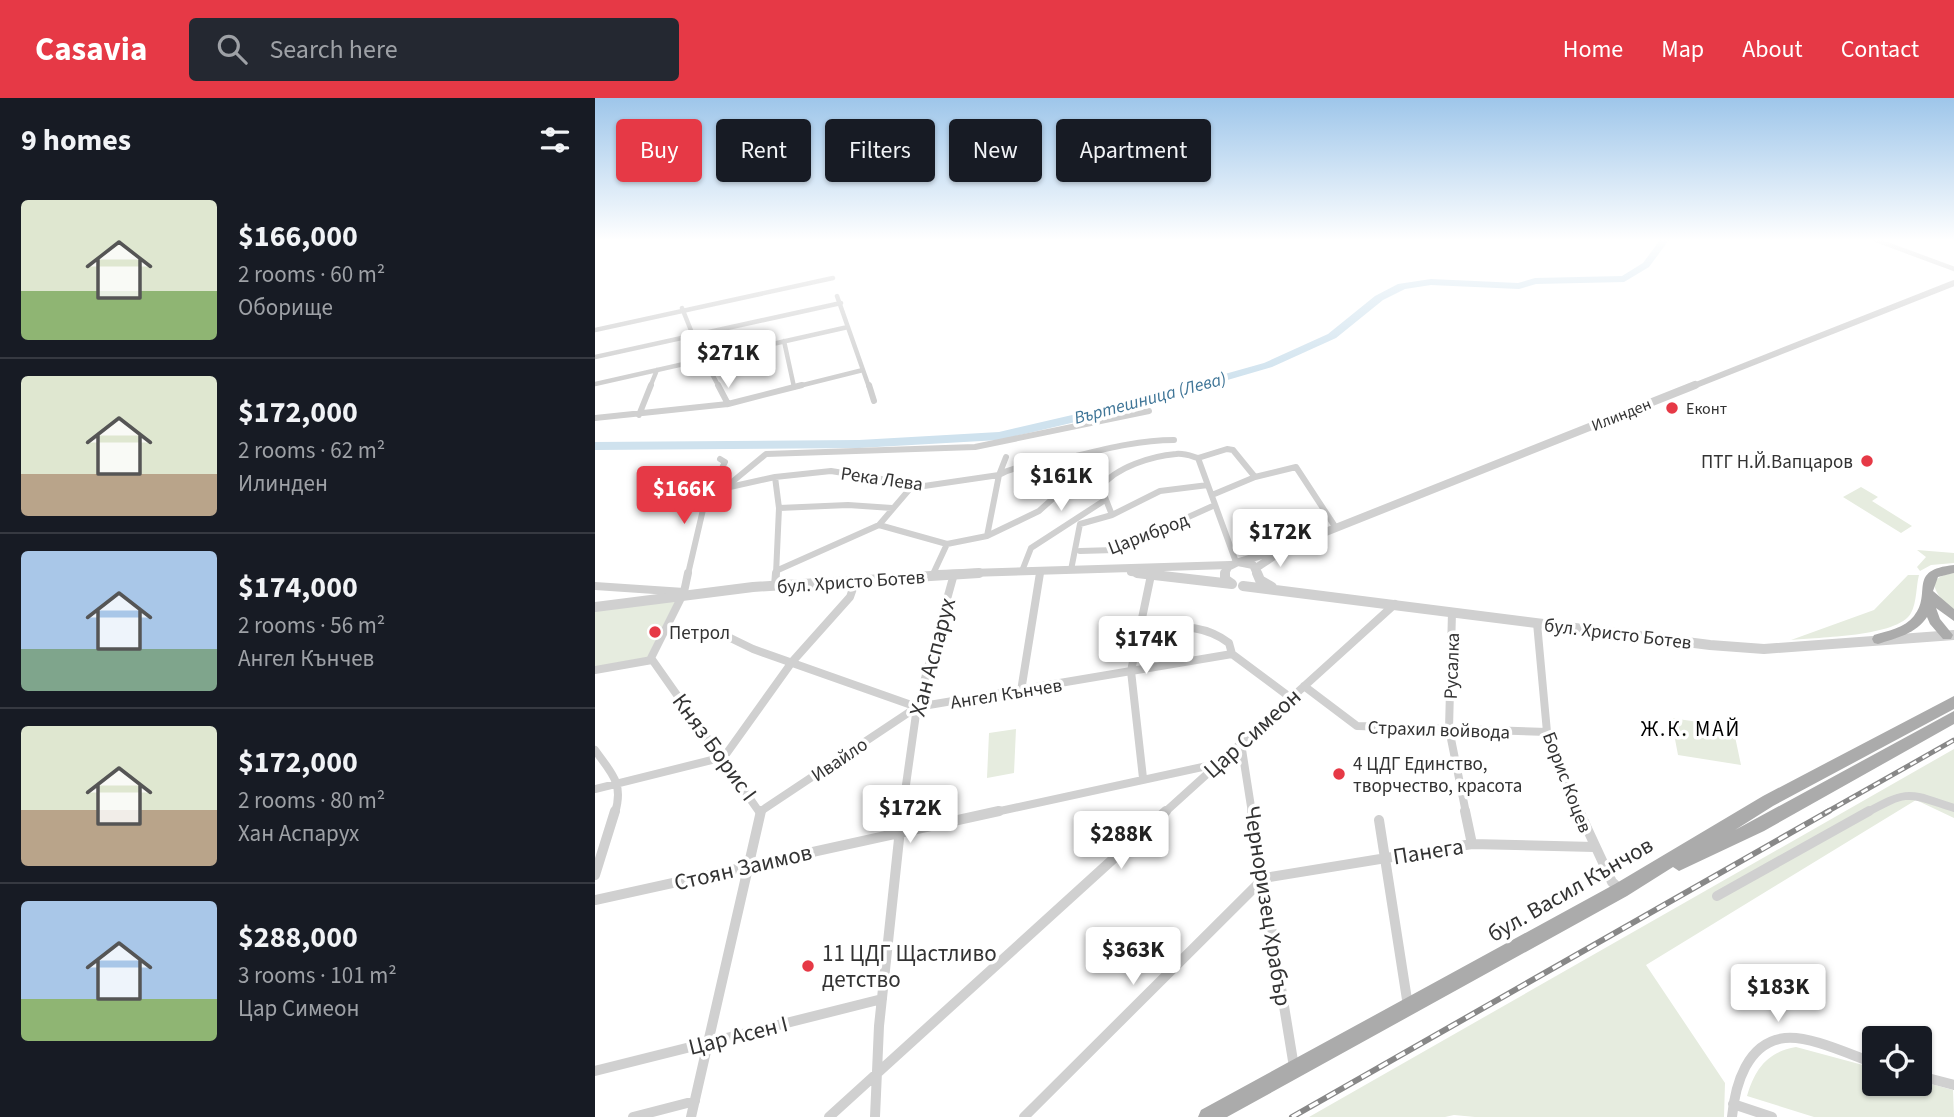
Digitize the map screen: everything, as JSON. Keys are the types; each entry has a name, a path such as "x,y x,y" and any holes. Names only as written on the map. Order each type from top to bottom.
{"main road":[{"path":"1878,639 1917,621 1923,613 1930,578 1936,572 1954,569"},
{"path":"1927,592 1954,616"},
{"path":"1927,592 1934,621 1950,635"},
{"name":"бул. Васил Кънчов","path":"1208,1117 1622,889 1768,800 1954,702"},
{"path":"1622,889 1759,826 1954,717"}],"street":[{"path":"595,330 787,288"},
{"name":"Илинден","path":"1235,563 1288,547 1943,288"},
{"path":"837,296 874,401"},
{"path":"680,310 691,303 718,298"},
{"path":"595,357 841,303"},
{"path":"680,310 728,404"},
{"path":"595,384 848,327"},
{"path":"784,341 794,388"},
{"path":"639,415 657,370"},
{"path":"595,418 728,404 863,370"},
{"path":"725,488 766,454 975,447 1149,411"},
{"name":"Река Лева","path":"712,491 775,477 831,471 937,485 999,475 1009,469 1075,455 1156,440 1174,440"},
{"path":"1112,515 1101,487 1104,479 1112,474 1179,453 1198,458 1227,449 1233,450 1255,477"},
{"path":"987,536 999,475 1006,457"},
{"path":"1198,458 1235,563"},
{"path":"595,670 652,660 684,592 705,501 725,462 720,459"},
{"path":"1212,495 1255,477 1296,467 1336,528"},
{"path":"775,477 779,508 778,570 775,586"},
{"path":"778,570 879,525 914,484"},
{"path":"1071,570 1080,524 1112,515 1160,491 1208,485"},
{"path":"879,525 947,544 987,536 1039,511 1059,493 1101,487"},
{"path":"1022,571 1031,548 1105,500"},
{"path":"779,508 848,505 892,508"},
{"name":"Цариброд","path":"1080,551 1115,550 1215,506"},
{"path":"933,575 947,544"},
{"name":"Илинден","path":"1256,572 1288,547"},
{"path":"1235,563 1249,563 1256,572 1252,583 1243,586 1232,584 1224,575 1235,563"},
{"name":"бул. Христо Ботев","path":"595,607 684,592 856,580 1235,563"},
{"name":"бул. Христо Ботев","path":"1109,569 1232,584"},
{"path":"1021,691 1040,570"},
{"name":"бул. Христо Ботев","path":"1256,572 1263,583 1282,590"},
{"name":"Хан Аспарух","path":"875,1117 882,999 899,832 917,707 954,574"},
{"path":"1143,778 1131,671 1151,575"},
{"path":"595,789 723,757 792,662 846,602 856,580"},
{"path":"595,586 684,592"},
{"name":"бул. Христо Ботев","path":"1243,586 1764,649 1950,635"},
{"name":"Цар Симеон","path":"829,1117 1395,604"},
{"name":"Русалка","path":"1452,612 1449,729 1472,844"},
{"name":"Борис Коцев","path":"1537,622 1546,732 1594,847 1612,882 1622,889"},
{"path":"1156,627 1193,626 1209,629 1229,643 1231,654 1291,698"},
{"name":"Ангел Кънчев","path":"718,632 753,649 917,707 1231,654"},
{"name":"Княз Борис I","path":"652,660 761,811 691,1117"},
{"name":"Страхил войвода","path":"1304,687 1357,726 1546,732"},
{"name":"Ивайло","path":"761,811 917,707"},
{"name":"Черноризец Храбър","path":"1241,743 1294,1070"},
{"path":"595,750 618,783 619,799 595,875"},
{"name":"Стоян Заимов","path":"595,900 1219,763"},
{"path":"1717,896 1899,795 1914,795 1954,808"},
{"path":"1379,820 1408,1007"},
{"name":"Панега","path":"1264,878 1472,844 1594,847"},
{"path":"1024,1117 1264,878"},
{"name":"Цар Асен I","path":"595,1070 882,999"},
{"path":"1732,1117 1744,1066 1765,1044 1787,1038 1862,1060"},
{"path":"1932,1079 1954,1085"},
{"path":"633,1117 695,1101"},
{"path":"1733,1104 1772,1117"}],"shaded area":[{"path":"1861,487 1878,497 1872,501 1912,526 1901,533 1843,497"},
{"path":"1917,550 1954,553 1954,563 1931,565 1920,571 1917,567 1926,557"},
{"path":"1954,573 1954,612 1938,594 1935,584 1943,575"},
{"path":"1908,575 1919,575 1913,609 1903,621 1874,631 1791,640 1874,610"},
{"path":"678,597 648,658 595,667 595,611"},
{"path":"1671,718 1733,727 1741,765 1678,755"},
{"path":"1016,729 1014,773 987,778 989,733"},
{"path":"1954,749 1954,818 1916,800 1646,965 1725,1083 1724,1117 1309,1117"},
{"path":"1796,1047 1862,1065 1862,1096 1932,1096 1932,1084 1953,1090 1954,1117 1814,1117 1747,1096 1758,1070 1770,1058"}],"waterway":[{"name":"Въртешница (Лева)","path":"595,446 859,444 999,436 1114,409 1268,365 1332,336 1379,298 1399,288"}],"railway":[{"path":"1825,813 1954,740"},
{"path":"1292,1117 1829,811"}],"place":[{"name":"Еконт","path":"1672,408"},
{"name":"ПТГ Н.Й.Вапцаров","path":"1867,461"},
{"name":"Петрол","path":"655,632"},
{"name":"4 ЦДГ Единство, творчество, красота","path":"1339,774"},
{"name":"11 ЦДГ Щастливо детство","path":"808,966"}],"district":[{"name":"Ж.К. МАЙ","path":"1691,729"}]}
